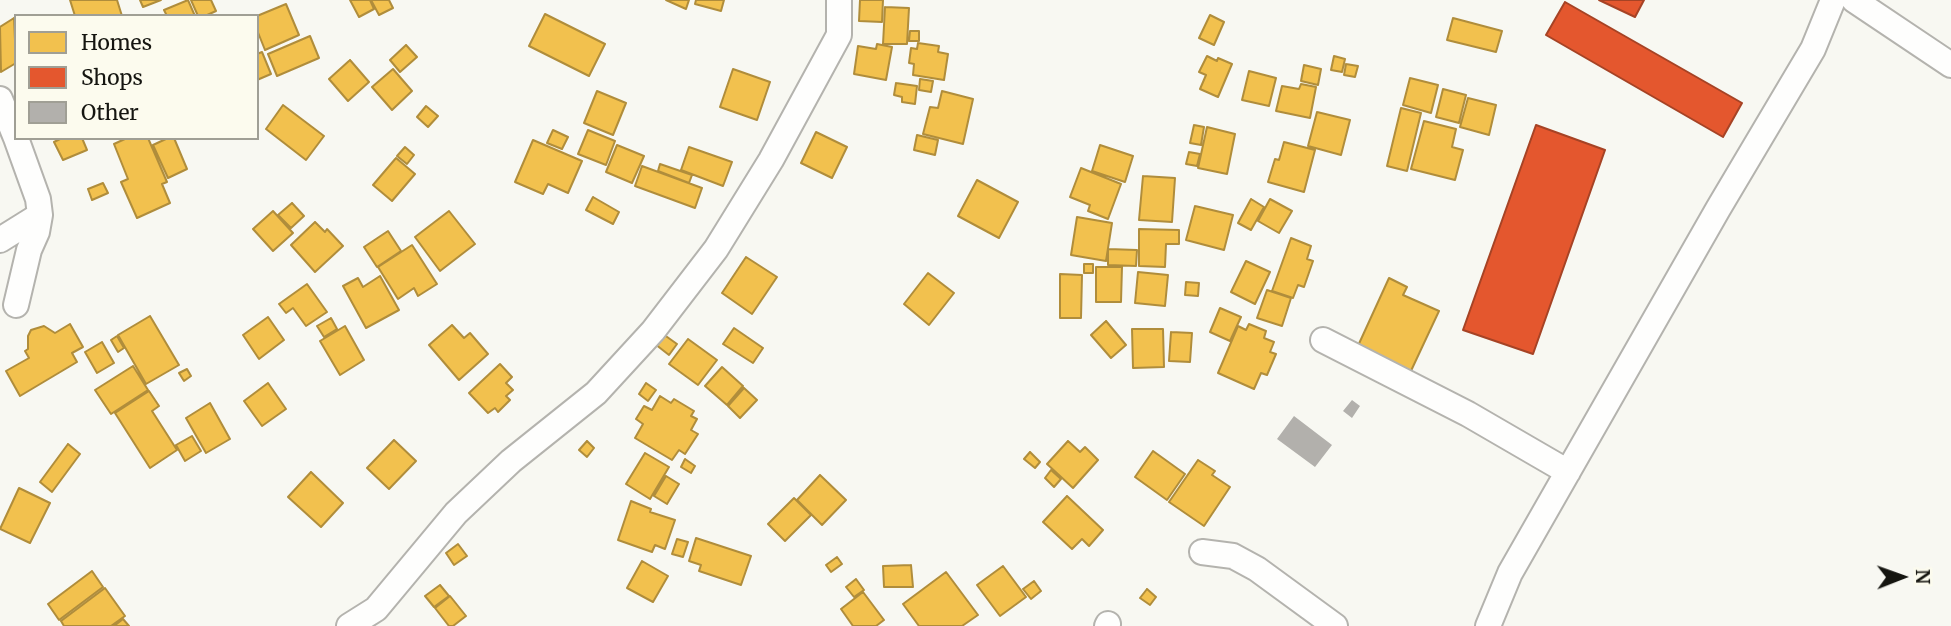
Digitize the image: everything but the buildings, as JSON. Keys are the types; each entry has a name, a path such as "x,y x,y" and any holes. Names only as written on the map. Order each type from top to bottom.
{"street":[{"path":"349,626 376,609 456,513 511,461 596,393 653,331 716,248 771,160 839,35 839,0"},
{"path":"1488,626 1510,573 1724,198 1813,49 1833,0"},
{"path":"1854,0 1951,65"},
{"path":"0,99 14,133"},
{"path":"16,305 40,215 17,140"},
{"path":"0,240 40,215"},
{"path":"1323,340 1468,414 1568,472"},
{"path":"1202,552 1233,556 1257,569 1335,626"}]}
